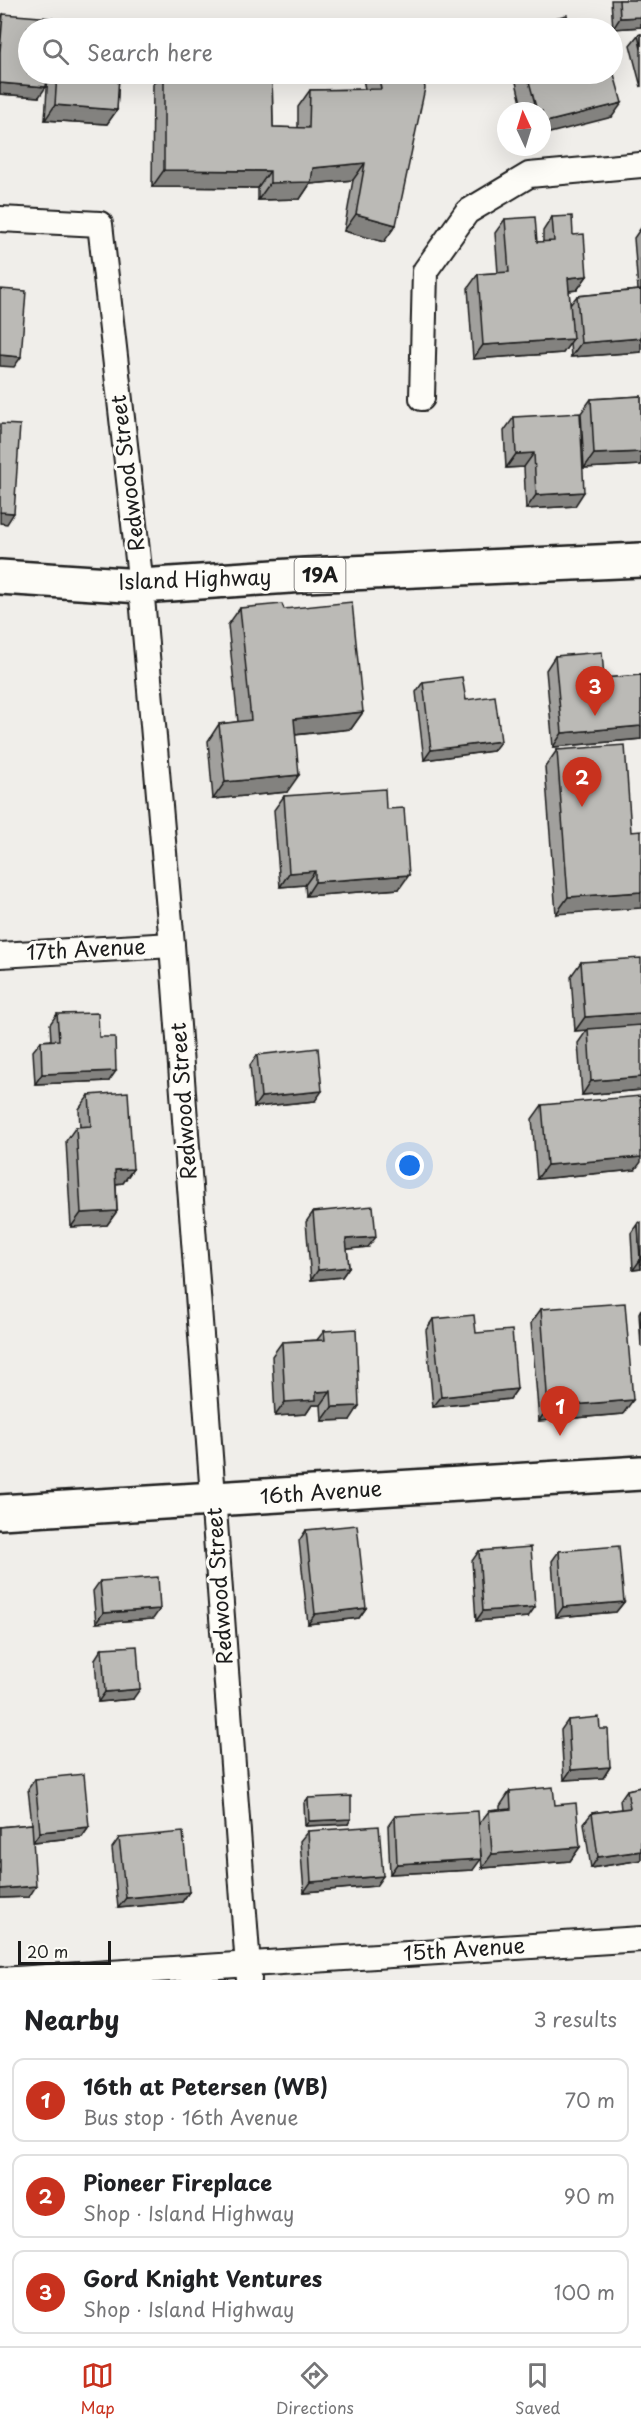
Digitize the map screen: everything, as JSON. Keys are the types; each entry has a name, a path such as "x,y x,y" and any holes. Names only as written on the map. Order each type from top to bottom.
{"main road":[{"name":"Island Highway","path":"0,577 141,586 306,575 641,560"},
{"name":"16th Avenue","path":"0,1512 641,1473"}],"street":[{"path":"422,398 425,271 467,212 529,175 641,165"},
{"name":"Redwood Street","path":"0,219 100,224 141,586 172,945 248,1972"},
{"name":"17th Avenue","path":"0,955 172,945"},
{"name":"15th Avenue","path":"0,1980 248,1972 641,1939"}],"building":[{"path":"619,0 641,0 641,17 620,18"},
{"path":"3,14 52,18 18,18 18,84 46,84 46,87 0,83"},
{"path":"56,84 118,84 117,110 55,105"},
{"path":"164,84 272,84 273,127 309,128 310,90 381,89 380,84 424,84 396,225 356,214 365,163 313,168 311,182 270,183 270,171 164,170"},
{"path":"530,84 617,84 622,103 551,121 551,102 535,102"},
{"path":"572,216 573,235 584,234 587,276 568,278 573,339 483,345 478,274 509,272 505,219 535,217 537,242 554,241 552,217"},
{"path":"0,289 26,291 21,357 0,355"},
{"path":"641,290 641,338 581,343 577,296"},
{"path":"641,396 641,452 594,454 591,399"},
{"path":"580,413 584,492 536,495 534,453 516,454 514,417"},
{"path":"0,424 20,425 14,513 0,512"},
{"path":"352,602 363,712 294,719 299,775 225,782 219,724 251,720 240,608 282,604 284,609"},
{"path":"602,652 604,678 641,675 641,726 562,733 555,656"},
{"path":"462,677 466,700 495,696 501,741 431,750 423,682"},
{"path":"625,745 631,832 641,831 641,892 568,897 557,750"},
{"path":"385,789 386,809 404,808 409,875 315,882 315,871 289,873 284,796"},
{"path":"641,958 641,1013 585,1017 581,962"},
{"path":"98,1013 99,1037 115,1037 116,1071 42,1074 41,1041 59,1040 57,1014"},
{"path":"641,1025 641,1077 591,1081 588,1029"},
{"path":"318,1048 322,1091 261,1097 257,1055"},
{"path":"128,1092 133,1169 115,1170 117,1211 81,1213 76,1127 91,1126 89,1095"},
{"path":"640,1096 641,1157 547,1165 542,1105"},
{"path":"373,1206 376,1237 346,1239 349,1267 318,1270 313,1212"},
{"path":"641,1222 641,1260 640,1260 638,1223"},
{"path":"625,1303 633,1400 548,1407 541,1309"},
{"path":"474,1315 476,1333 512,1330 517,1389 441,1397 433,1319"},
{"path":"356,1329 359,1406 332,1407 331,1391 316,1392 316,1400 285,1402 282,1342 325,1340 324,1331"},
{"path":"357,1525 366,1608 315,1614 306,1530"},
{"path":"619,1546 624,1602 563,1607 559,1551"},
{"path":"531,1547 535,1607 483,1611 479,1551"},
{"path":"158,1577 160,1609 103,1613 100,1581"},
{"path":"137,1646 140,1689 105,1692 102,1648"},
{"path":"599,1717 600,1729 608,1729 610,1767 571,1770 568,1720"},
{"path":"84,1774 89,1827 40,1832 35,1779"},
{"path":"553,1787 555,1805 576,1803 580,1847 492,1854 489,1811 511,1809 510,1791"},
{"path":"641,1787 641,1851 598,1857 592,1813 630,1808 627,1790"},
{"path":"351,1796 351,1819 309,1821 308,1798"},
{"path":"478,1811 481,1859 397,1864 395,1816"},
{"path":"32,1824 36,1886 0,1889 0,1827"},
{"path":"379,1826 383,1876 311,1882 308,1831"},
{"path":"183,1832 189,1892 126,1898 119,1838"}],"place":[{"name":"Gord Knight Ventures","path":"595,716"},
{"name":"Pioneer Fireplace","path":"582,807"},
{"name":"16th at Petersen (WB)","path":"560,1436"}]}
